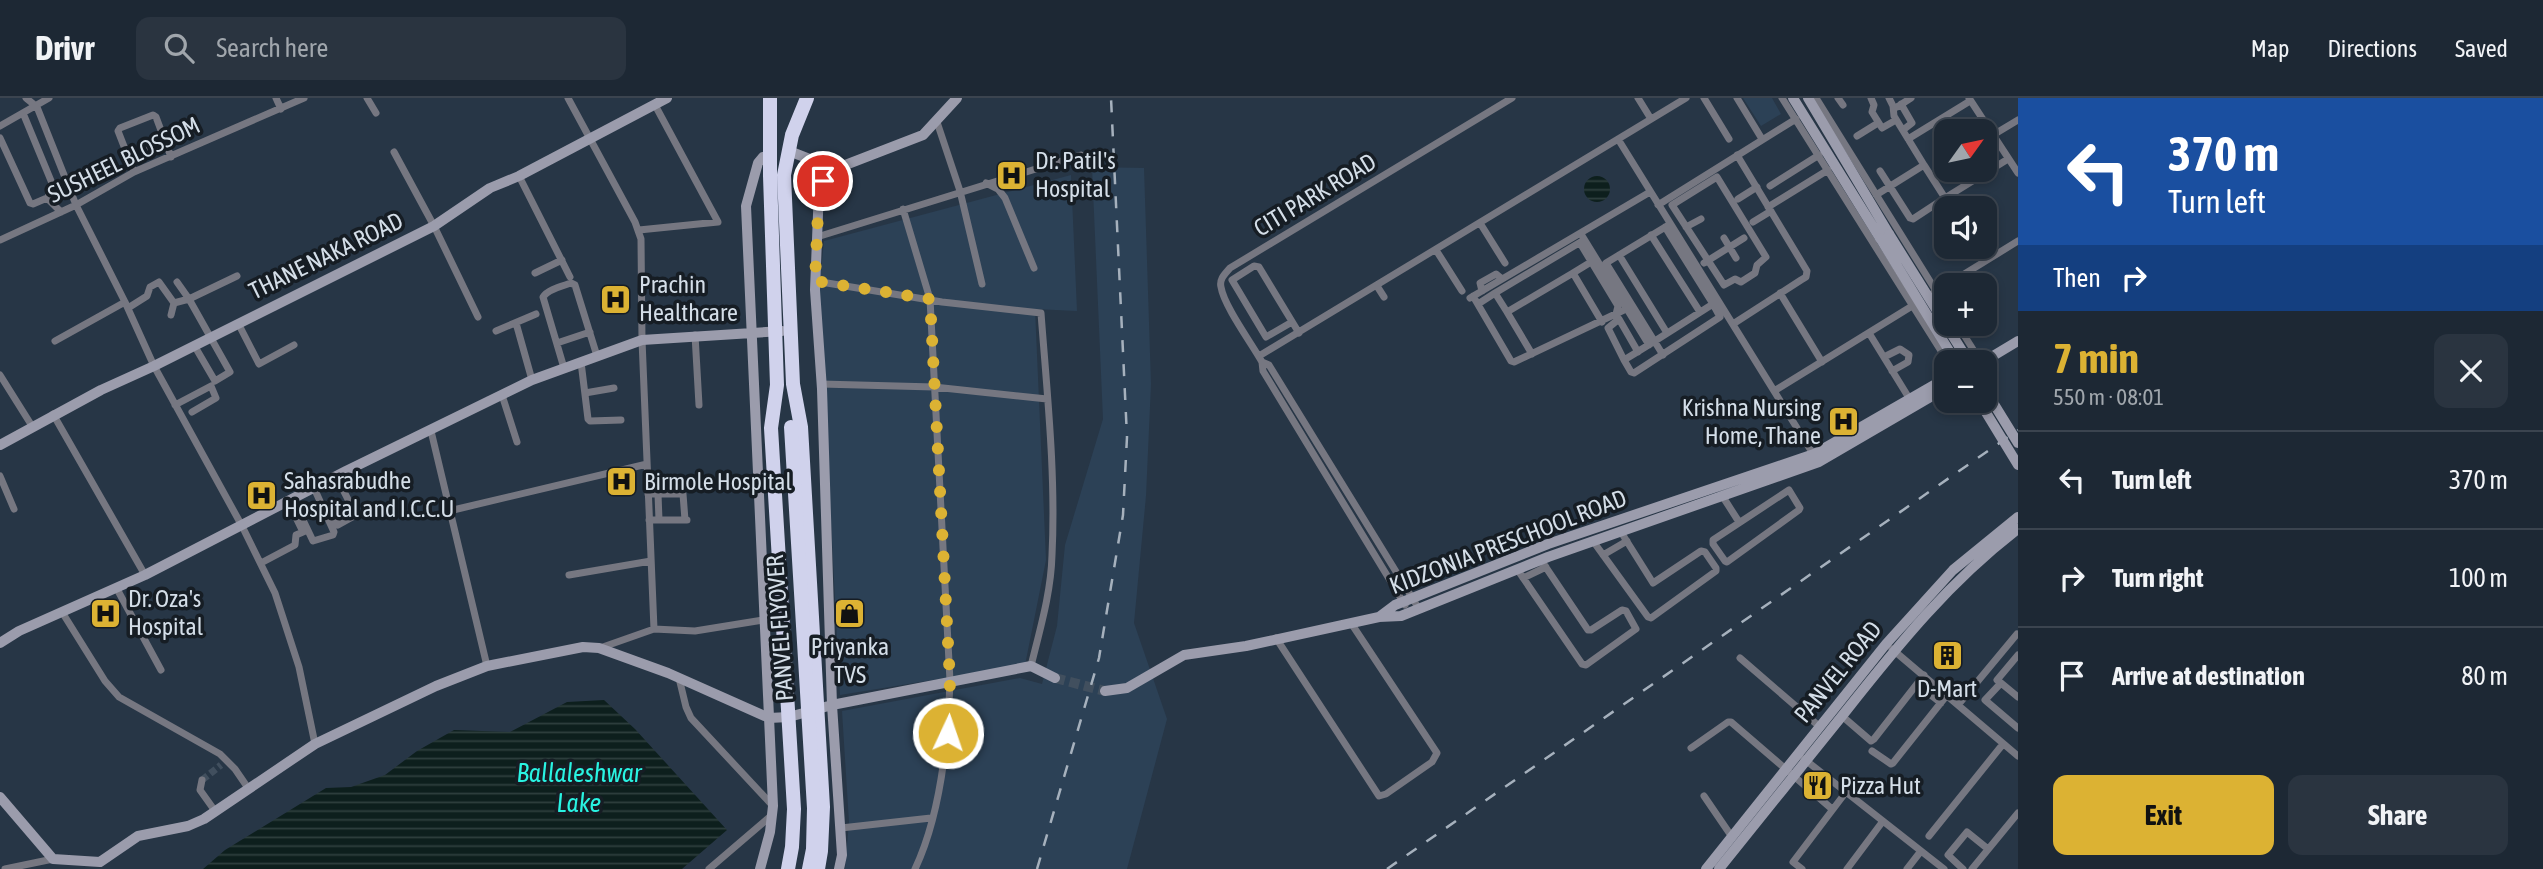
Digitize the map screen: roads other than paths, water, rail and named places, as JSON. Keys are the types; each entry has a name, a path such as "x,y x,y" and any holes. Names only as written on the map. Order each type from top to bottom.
{"highway":[{"path":"770,98 776,385 771,428 794,809 788,869"},
{"path":"807,98 784,175 793,384 801,427 825,707 823,807 818,869"},
{"name":"PANVEL FLYOVER","path":"793,384 786,427 805,808 799,869"},
{"name":"PANVEL FLYOVER","path":"776,385 786,427 814,808 813,849 809,869"}],"street":[{"path":"26,98 37,107 76,205 127,305 154,366 242,526 275,593 299,667 315,744"},
{"path":"0,126 49,98"},
{"path":"276,98 281,109"},
{"name":"SUSHEEL BLOSSOM","path":"0,240 76,205 134,172 304,98"},
{"path":"367,98 376,113"},
{"path":"568,98 592,139 639,230 641,239 642,340 654,629"},
{"name":"THANE NAKA ROAD","path":"0,445 53,414 433,226 490,188 592,139 667,98"},
{"path":"839,869 842,855 841,828 825,707 821,384 815,281 819,189 827,174 835,169 901,146 923,135 957,98"},
{"name":"CITI PARK ROAD","path":"1261,359 1220,285 1230,268 1512,98"},
{"path":"1638,98 1651,119"},
{"path":"1704,98 1729,139"},
{"path":"1737,98 1762,139"},
{"path":"1782,98 1940,350"},
{"path":"1793,98 1961,350"},
{"path":"1871,98 1874,105 1872,112 1882,128 1896,120"},
{"path":"1889,98 1896,120 1944,196"},
{"path":"1894,109 1911,98"},
{"path":"1411,606 1326,467 1262,371 1261,359 1299,333 1682,99"},
{"path":"1817,99 1884,236 1949,350"},
{"path":"1817,99 1934,288"},
{"path":"1908,139 1970,99 1983,119"},
{"path":"1901,104 1912,123 1903,130"},
{"path":"639,230 718,222 655,105"},
{"path":"0,138 30,203 47,198 54,188 23,113"},
{"path":"134,172 118,131 120,128 156,117 171,157"},
{"path":"1658,205 1707,180 1737,155 1796,119"},
{"path":"1997,133 2018,120"},
{"path":"937,122 960,191 982,284"},
{"path":"1857,136 1878,123"},
{"path":"1618,139 1715,303 1733,324 1816,458"},
{"path":"1997,141 2018,173"},
{"path":"129,157 165,143"},
{"path":"789,151 835,169"},
{"path":"394,152 478,317"},
{"path":"817,237 1081,155"},
{"path":"1733,324 1805,277 1807,271 1737,155"},
{"path":"1770,186 1819,155"},
{"path":"760,869 772,811 746,206 758,163 763,157 770,156"},
{"path":"1948,196 2008,159"},
{"path":"1876,195 1924,165"},
{"path":"1753,222 1828,170"},
{"path":"1880,171 1910,218 1913,219 1934,205"},
{"path":"519,176 570,277"},
{"path":"1692,188 1672,205 1724,285 1735,279 1741,282 1755,273 1757,265 1766,257 1719,178 1707,180"},
{"path":"986,183 998,189 1005,198 1034,268"},
{"path":"1738,199 1757,187"},
{"path":"1478,304 1582,239 1650,192"},
{"path":"47,198 61,212"},
{"path":"903,209 930,299 950,681 948,733 939,791 915,869"},
{"path":"1686,228 1701,219"},
{"path":"1480,223 1505,262"},
{"path":"1603,264 1668,226"},
{"path":"1638,352 1619,319 1608,328 1624,360 1634,373 1719,320 1715,303 1697,267 1668,226"},
{"path":"1651,235 1700,312"},
{"path":"1724,238 1736,258"},
{"path":"1697,267 1744,238"},
{"path":"1582,239 1591,262 1618,306 1616,314"},
{"path":"1582,239 1603,264 1652,343"},
{"path":"1582,239 1471,297 1514,362 1626,309"},
{"path":"1966,273 2018,241"},
{"path":"1436,250 1462,291"},
{"path":"1619,255 1667,333"},
{"path":"1251,256 1299,333"},
{"path":"535,273 562,260"},
{"path":"1507,312 1591,262"},
{"path":"1603,264 1626,309 1663,355"},
{"path":"1256,265 1232,280 1264,335 1268,336 1292,322"},
{"path":"1573,274 1602,322"},
{"path":"174,303 189,299 237,276"},
{"path":"815,281 1041,313 1051,462 1052,555 1048,595 1031,666"},
{"path":"55,341 147,296 150,287 159,282 174,303 171,315"},
{"path":"177,282 230,371 216,381 194,345"},
{"path":"564,368 544,294 571,283 576,287 597,356"},
{"path":"1377,286 1384,297"},
{"path":"1774,391 1934,292"},
{"path":"1495,293 1532,354"},
{"path":"1780,293 1822,362"},
{"path":"1624,360 1715,303"},
{"path":"496,331 536,314"},
{"path":"237,323 258,364 294,345"},
{"path":"516,323 532,380"},
{"path":"0,643 19,631 117,589 336,476 532,380 642,340 750,331 791,331"},
{"path":"557,343 590,332"},
{"path":"1869,332 1909,398"},
{"path":"695,335 699,405"},
{"path":"1997,353 2018,341"},
{"path":"1884,357 1900,349 1909,355 1908,362 1892,370"},
{"path":"581,362 588,419 621,421"},
{"path":"0,375 32,426"},
{"path":"821,384 934,387 1047,399"},
{"name":"KIDZONIA PRESCHOOL ROAD","path":"1105,691 1127,688 1184,655 1252,644 1379,617 1520,574 1593,541 1624,537 1642,519 1816,458 1934,384"},
{"path":"175,405 211,386 216,398 192,412"},
{"path":"585,393 614,388"},
{"path":"502,395 517,442"},
{"name":"KIDZONIA PRESCHOOL ROAD","path":"1411,606 1548,544 1723,497 1780,476 1896,419 1934,395"},
{"path":"1997,409 2018,443"},
{"path":"1986,413 2018,465"},
{"path":"53,414 145,575"},
{"path":"431,431 487,666"},
{"path":"449,511 647,464"},
{"path":"0,476 14,509"},
{"path":"316,487 337,524 354,518 356,515 336,476"},
{"path":"1780,476 1789,490 1800,508 1799,510 1727,562 1713,544 1713,540 1789,490"},
{"path":"291,500 313,541 333,535 316,487"},
{"path":"648,494 683,494 686,520 649,520"},
{"path":"658,494 659,520"},
{"path":"1723,497 1739,522"},
{"path":"261,563 295,545 296,535 303,532 291,500"},
{"name":"PANVEL ROAD","path":"1802,757 1820,727 1953,570 2018,517"},
{"name":"PANVEL ROAD","path":"1719,869 1802,757 1842,716 1890,647 1959,578 2018,529"},
{"path":"1593,541 1603,555 1651,618 1716,571 1705,552 1701,551 1653,583 1624,537 1603,555"},
{"path":"569,575 651,561"},
{"path":"1520,574 1582,664 1586,665 1636,629 1626,611 1622,610 1588,630 1544,563"},
{"path":"117,589 161,670"},
{"path":"62,612 105,681 119,697 220,754 224,763 248,788"},
{"path":"599,648 654,629 695,631 763,620"},
{"path":"1271,639 1379,796 1387,794 1432,762 1437,753 1352,623"},
{"path":"1958,705 2017,634"},
{"path":"5,869 53,859 102,865 138,836 188,826 315,744 436,686 487,666 583,647 599,648 679,677 769,718 789,717 825,707 1031,666 1055,678"},
{"path":"1890,647 2018,756"},
{"path":"1987,671 1998,681 2018,655"},
{"path":"1740,658 1820,727"},
{"path":"1842,716 1871,741 1924,676"},
{"path":"679,677 691,718 772,811"},
{"path":"2018,697 2001,684 1985,700 2018,729"},
{"path":"1923,689 1941,703"},
{"path":"1872,751 1893,763 1948,695"},
{"path":"1691,748 1731,722 1832,810"},
{"path":"1929,836 2003,744"},
{"path":"1802,757 1944,869"},
{"name":"PANVEL ROAD","path":"1706,869 1790,772"},
{"path":"202,780 200,790 215,811"},
{"path":"1802,869 1793,862 1846,792"},
{"path":"1704,796 1732,837"},
{"path":"0,797 53,859"},
{"path":"709,869 772,811"},
{"path":"1972,869 2018,813"},
{"path":"841,828 931,818"},
{"path":"1847,869 1883,821"},
{"path":"1963,869 1948,855 1967,832 1989,849"},
{"path":"1907,869 1921,851"}],"water":[{"path":"1597,176 1606,180 1610,189 1606,198 1597,202 1588,198 1584,189 1588,180"},
{"name":"Ballaleshwar Lake","path":"604,700 635,729 727,830 682,869 203,869 225,850 326,788 351,787 385,775 417,751 454,730 510,732 567,702"}],"tunnel":[{"path":"1055,678 1105,691"},
{"path":"202,780 221,765"}],"railway":[{"path":"1037,869 1099,658 1123,515 1127,437 1111,98"},
{"path":"1387,869 2018,430"}],"place":[{"name":"Dr. Patil's Hospital","path":"1012,175"},
{"name":"Prachin Healthcare","path":"616,299"},
{"name":"Krishna Nursing Home, Thane","path":"1844,422"},
{"name":"Birmole Hospital","path":"621,482"},
{"name":"Sahasrabudhe Hospital and I.C.C.U","path":"261,495"},
{"name":"Dr. Oza's Hospital","path":"105,613"},
{"name":"Priyanka TVS","path":"850,613"},
{"name":"D-Mart","path":"1947,655"},
{"name":"Pizza Hut","path":"1817,786"}]}
